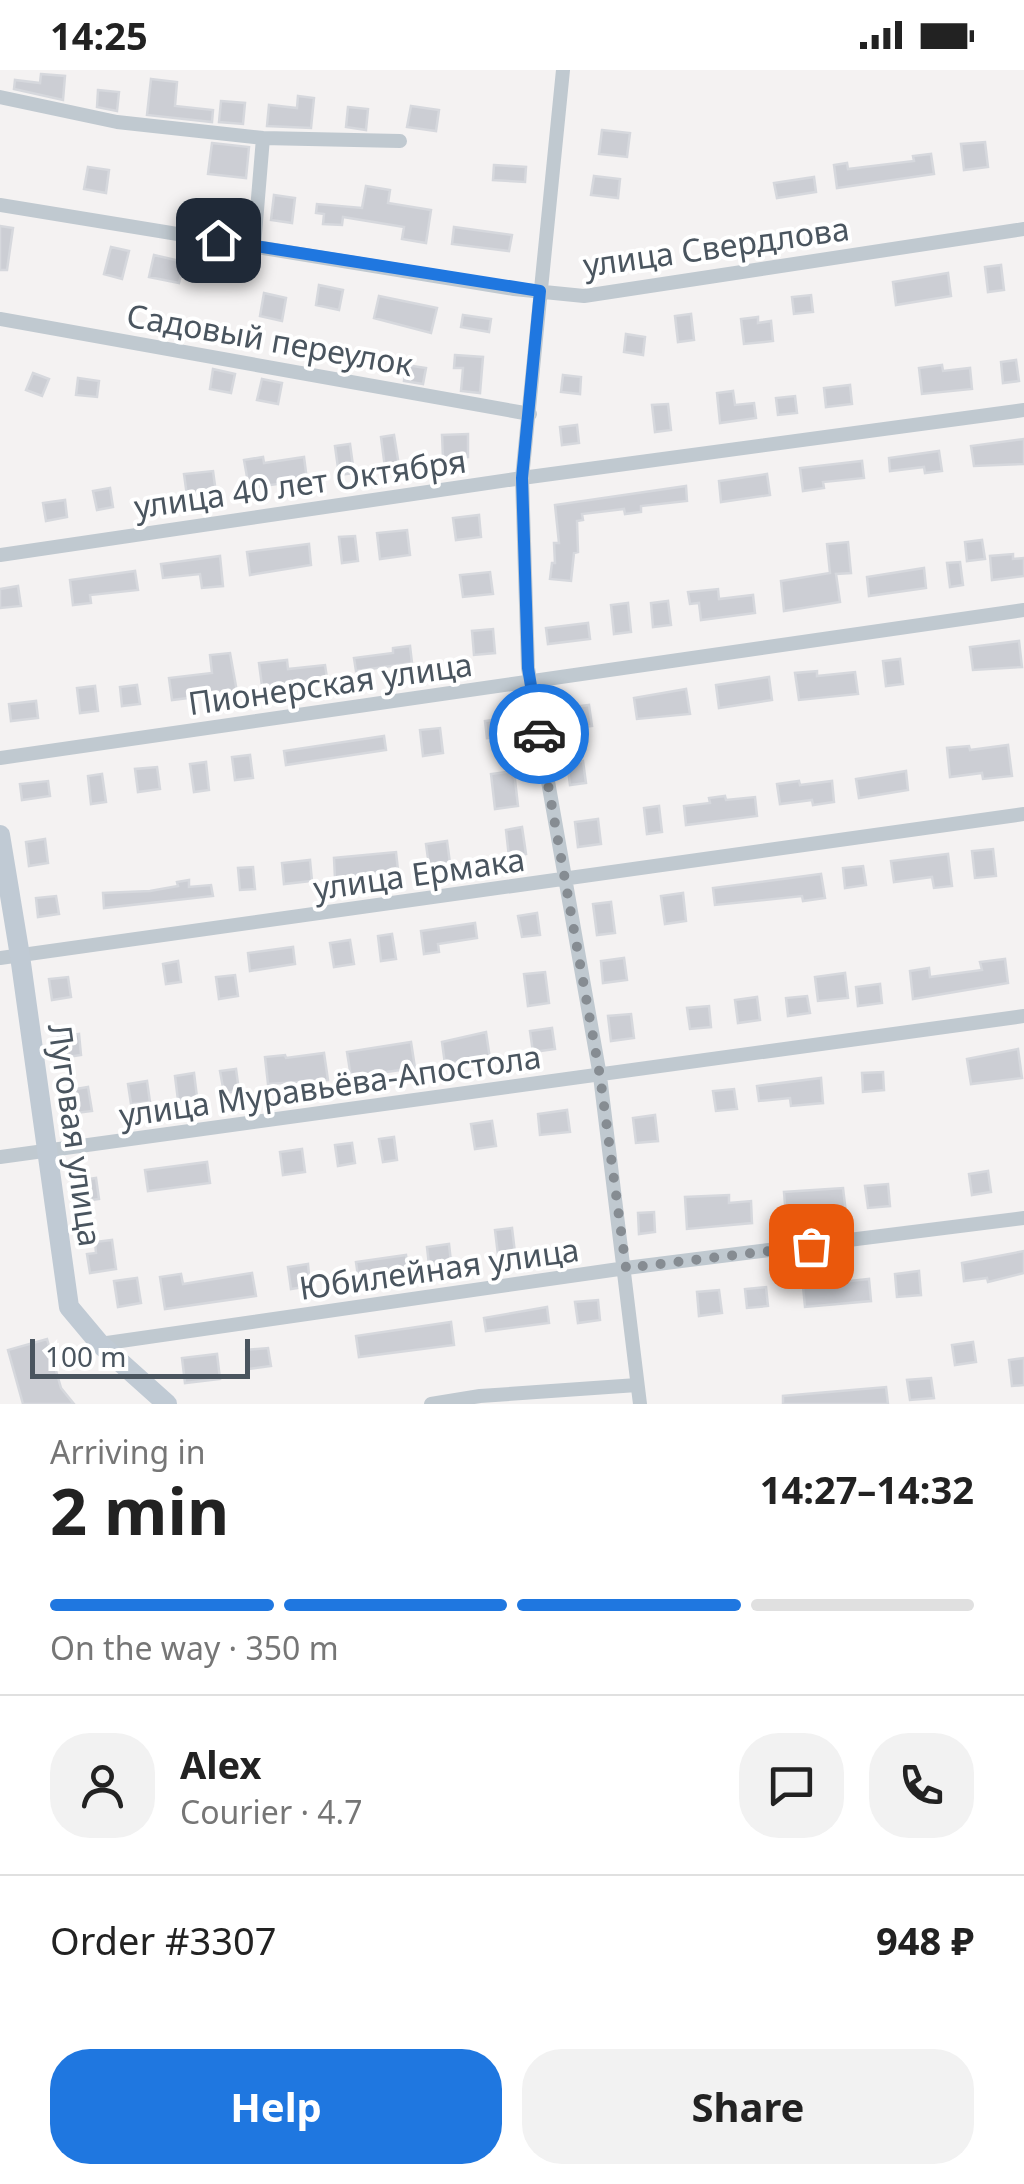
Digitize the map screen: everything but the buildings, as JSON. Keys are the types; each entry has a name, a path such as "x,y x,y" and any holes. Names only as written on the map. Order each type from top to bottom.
{"street":[{"path":"563,70 522,478 529,683 600,1076 640,1404"},
{"path":"0,96 117,122 263,138 400,141"},
{"path":"254,246 263,138"},
{"name":"улица Свердлова","path":"0,205 584,296 1024,229"},
{"name":"Садовый переулок","path":"0,319 530,414"},
{"name":"улица 40 лет Октября","path":"0,556 522,478 1024,410"},
{"name":"Пионерская улица","path":"0,758 1024,610"},
{"name":"улица Ермака","path":"10,957 1024,814"},
{"name":"Луговая улица","path":"0,834 10,957 49,1152 69,1307 100,1344 166,1404"},
{"name":"улица Муравьёва-Апостола","path":"0,1157 1024,1016"},
{"name":"Юбилейная улица","path":"100,1344 626,1268 1024,1218"},
{"path":"431,1404 480,1396 637,1386"}],"way so far":[{"path":"539,734 600,1076 626,1268 811,1246"}],"route":[{"path":"218,240 540,291 522,478 528,668 539,734"}]}
